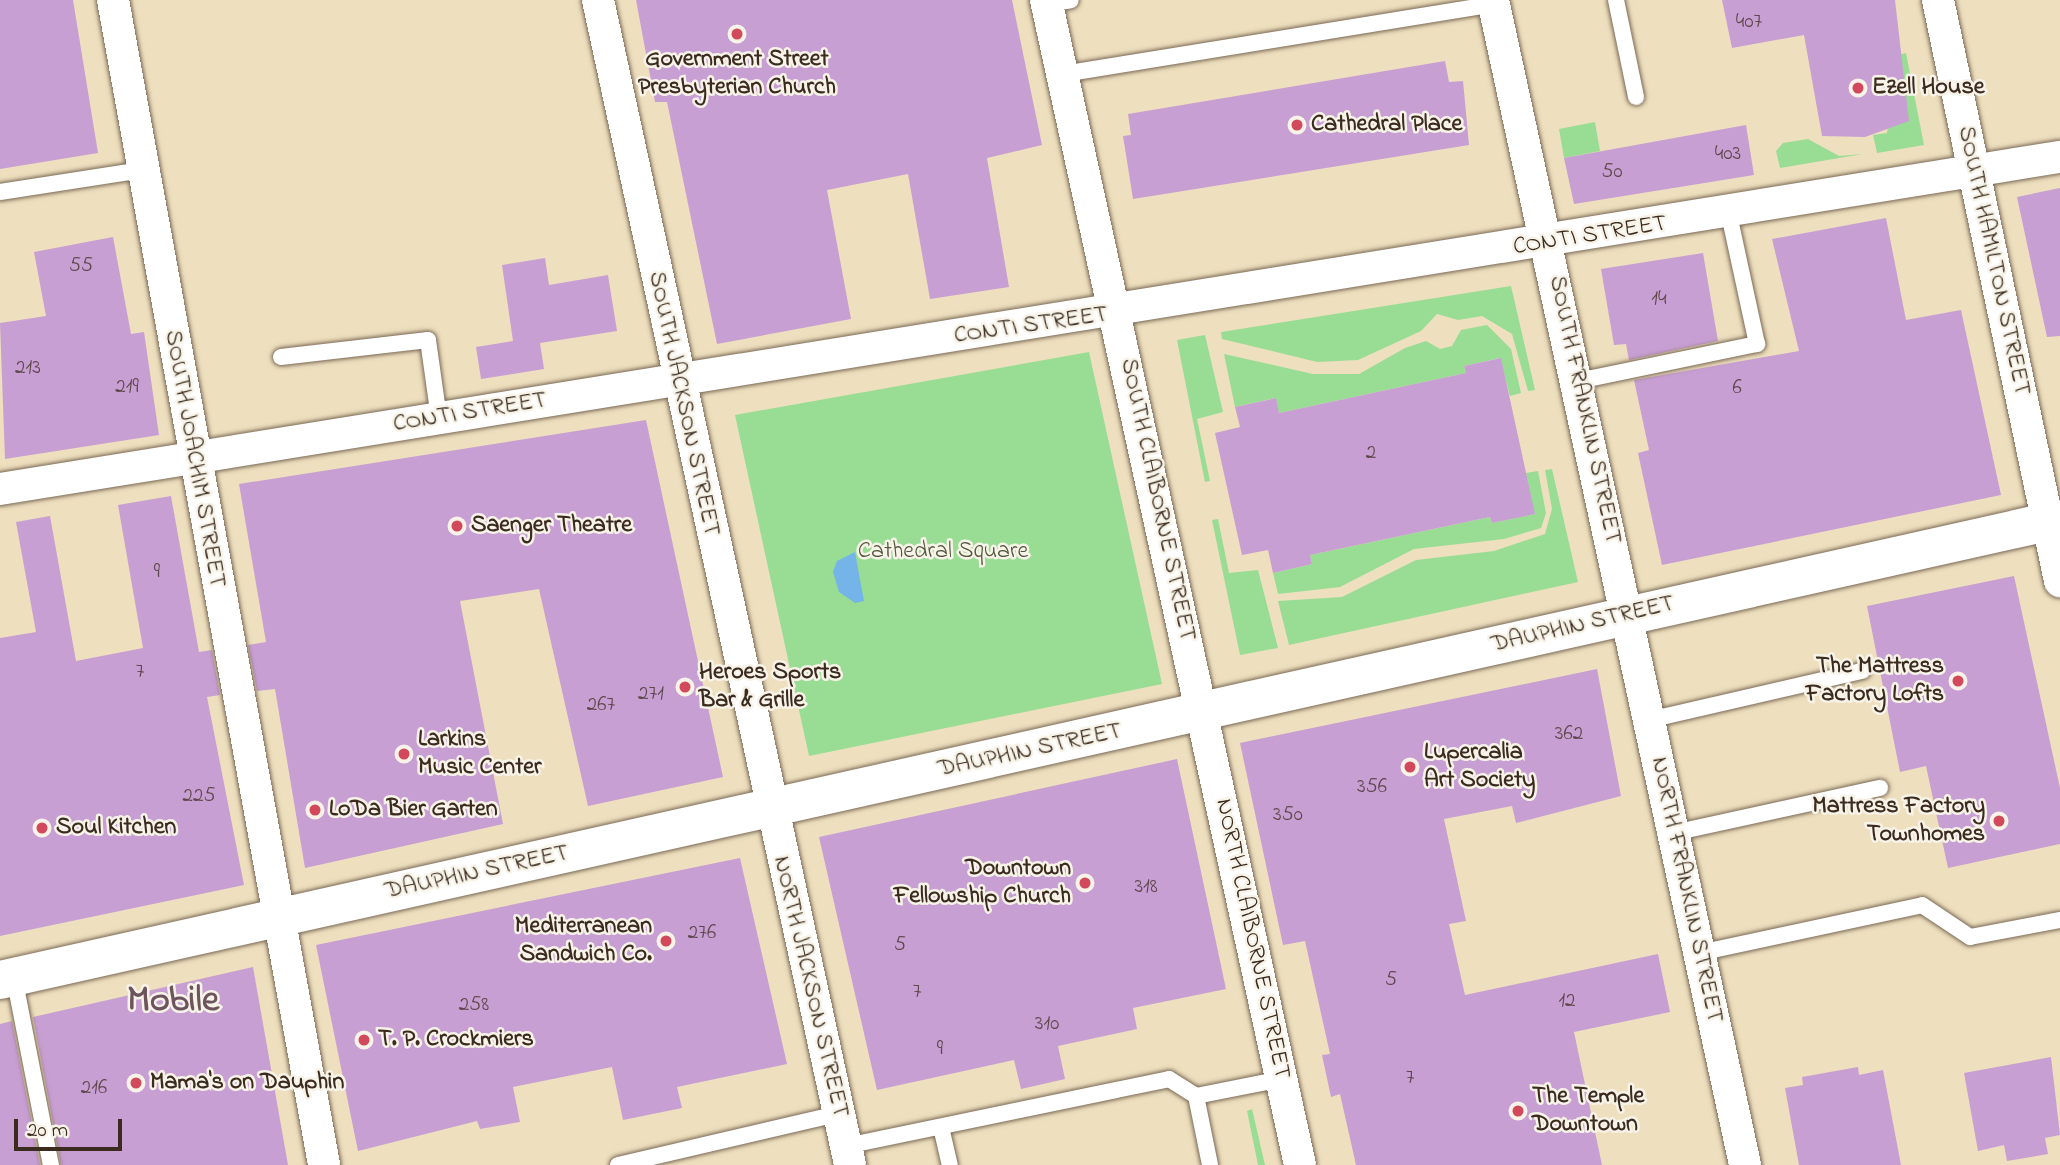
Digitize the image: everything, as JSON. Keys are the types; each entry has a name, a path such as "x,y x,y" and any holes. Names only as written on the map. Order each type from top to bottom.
{"street":[{"name":"SOUTH JOACHIM STREET","path":"113,0 324,1165"},
{"name":"SOUTH JACKSON STREET","path":"598,0 769,808"},
{"name":"SOUTH HAMILTON STREET","path":"1938,0 2054,520 2060,581"},
{"name":"SOUTH CLAIBORNE STREET","path":"1055,1 1063,74 1204,713"},
{"name":"SOUTH FRANKLIN STREET","path":"1494,2 1549,243 1627,615"},
{"name":"CONTI STREET","path":"0,489 677,379 1116,314 2060,157"},
{"name":"DAUPHIN STREET","path":"7,979 280,916 1204,713 2054,520"},
{"name":"NORTH FRANKLIN STREET","path":"1627,615 1745,1165"},
{"name":"NORTH CLAIBORNE STREET","path":"1204,713 1300,1165"},
{"name":"NORTH JACKSON STREET","path":"769,808 848,1155"}],"lane":[{"path":"1616,0 1636,97"},
{"path":"1063,74 1494,2"},
{"path":"0,192 142,170"},
{"path":"1578,381 1756,344 1729,214"},
{"path":"281,357 428,340 439,418"},
{"path":"1650,720 1861,671"},
{"path":"1674,833 1880,788"},
{"path":"1699,953 1922,905 1970,937 2060,920"},
{"path":"7,979 51,1165"},
{"path":"848,1155 941,1126 1169,1079 1196,1096 1282,1079"},
{"path":"1196,1096 1210,1165"},
{"path":"618,1165 838,1114"},
{"path":"941,1126 950,1165"}],"green space":[{"path":"1906,53 1924,145 1877,153 1873,135 1887,133 1897,55"},
{"path":"1595,122 1600,151 1564,158 1559,129"},
{"path":"1808,139 1839,156 1863,154 1780,168 1776,151 1783,143"},
{"path":"1511,286 1535,390 1528,391 1512,334 1482,316 1458,320 1437,314 1421,331 1358,360 1317,362 1222,339 1221,332"},
{"path":"1487,325 1511,349 1521,393 1510,396 1500,358 1464,366 1466,373 1279,413 1275,398 1235,407 1224,354 1313,374 1359,374 1405,348 1426,341 1440,349 1452,346 1461,330"},
{"path":"1205,335 1223,412 1197,419 1210,481 1205,482 1177,340"},
{"name":"Cathedral Square","path":"1089,352 1162,684 809,756 735,415"},
{"path":"1552,469 1578,582 1289,645 1278,601 1342,597 1416,560 1494,551 1545,534 1552,509 1545,470"},
{"path":"1538,471 1546,513 1541,528 1504,539 1414,549 1340,587 1278,594 1273,573 1312,564 1310,555 1490,517 1492,523 1534,514 1526,473"},
{"path":"1218,519 1229,573 1258,570 1278,648 1240,655 1212,520"},
{"path":"1252,1109 1265,1165 1258,1165 1247,1111"}],"water":[{"path":"855,552 864,601 855,603 839,592 833,572 837,561"}],"building":[{"path":"0,0 73,0 98,153 0,169"},
{"path":"636,0 1012,0 1042,145 987,158 1009,287 930,299 908,174 827,190 851,319 717,344 667,102 655,102"},
{"name":"Ezell House","path":"1722,0 1895,0 1909,121 1865,137 1822,136 1804,35 1732,48"},
{"name":"Cathedral Place","path":"1445,61 1449,82 1463,81 1469,145 1133,199 1123,136 1131,135 1128,114"},
{"path":"1746,125 1754,175 1574,204 1564,158"},
{"path":"2060,188 2060,336 2047,337 2017,197"},
{"path":"1886,218 1906,320 1961,310 2001,495 1662,565 1638,453 1649,450 1634,380 1799,351 1772,239"},
{"path":"113,237 131,334 144,332 159,435 5,459 0,323 46,316 34,252"},
{"path":"1703,253 1718,341 1629,360 1626,344 1614,345 1601,269"},
{"path":"545,258 549,285 608,275 617,331 540,343 544,369 481,379 476,347 513,341 502,265"},
{"path":"1501,358 1535,514 1492,523 1490,517 1310,555 1312,564 1273,573 1268,550 1242,555 1215,433 1240,427 1235,407 1276,398 1279,413 1466,373 1464,366"},
{"path":"646,420 723,777 588,806 539,589 460,601 503,824 305,868 275,689 257,691 248,645 266,642 239,484"},
{"path":"171,496 199,652 212,650 220,695 207,697 244,885 0,936 0,638 36,632 16,522 50,516 76,661 143,648 118,505"},
{"name":"The Mattress Factory Lofts","path":"2014,576 2060,788 2060,844 1948,868 1926,766 1900,772 1867,606"},
{"path":"1597,669 1621,796 1516,823 1512,806 1444,819 1466,921 1449,924 1465,995 1658,954 1670,1012 1574,1032 1602,1165 1356,1165 1340,1094 1331,1097 1322,1055 1330,1054 1305,941 1283,945 1240,743"},
{"path":"1177,759 1226,989 1133,1008 1137,1029 1058,1046 1065,1079 1021,1089 1014,1060 877,1090 819,837"},
{"path":"740,858 787,1064 677,1087 682,1108 623,1120 612,1067 513,1087 520,1122 480,1129 477,1121 358,1151 316,945"},
{"path":"253,967 288,1165 61,1165 33,1017"},
{"path":"12,1021 40,1165 0,1165 0,1024"},
{"path":"2051,1057 2060,1135 2045,1138 2048,1154 2007,1161 2004,1145 1978,1151 1964,1073"},
{"path":"1858,1067 1859,1075 1883,1070 1901,1165 1799,1165 1785,1088 1803,1085 1802,1077"}],"place":[{"name":"Government Street Presbyterian Church","path":"737,34"},
{"name":"Ezell House","path":"1858,88"},
{"name":"Cathedral Place","path":"1297,125"},
{"name":"Saenger Theatre","path":"457,526"},
{"name":"The Mattress Factory Lofts","path":"1958,681"},
{"name":"Heroes Sports Bar & Grille","path":"685,687"},
{"name":"Larkins Music Center","path":"404,754"},
{"name":"Lupercalia Art Society","path":"1410,767"},
{"name":"LoDa Bier Garten","path":"315,810"},
{"name":"Mattress Factory Townhomes","path":"1999,821"},
{"name":"Soul Kitchen","path":"42,828"},
{"name":"Downtown Fellowship Church","path":"1085,883"},
{"name":"Mediterranean Sandwich Co.","path":"666,941"},
{"name":"T. P. Crockmiers","path":"364,1040"},
{"name":"Mama's on Dauphin","path":"136,1083"},
{"name":"The Temple Downtown","path":"1518,1111"}],"district":[{"name":"Mobile","path":"173,1002"}]}
